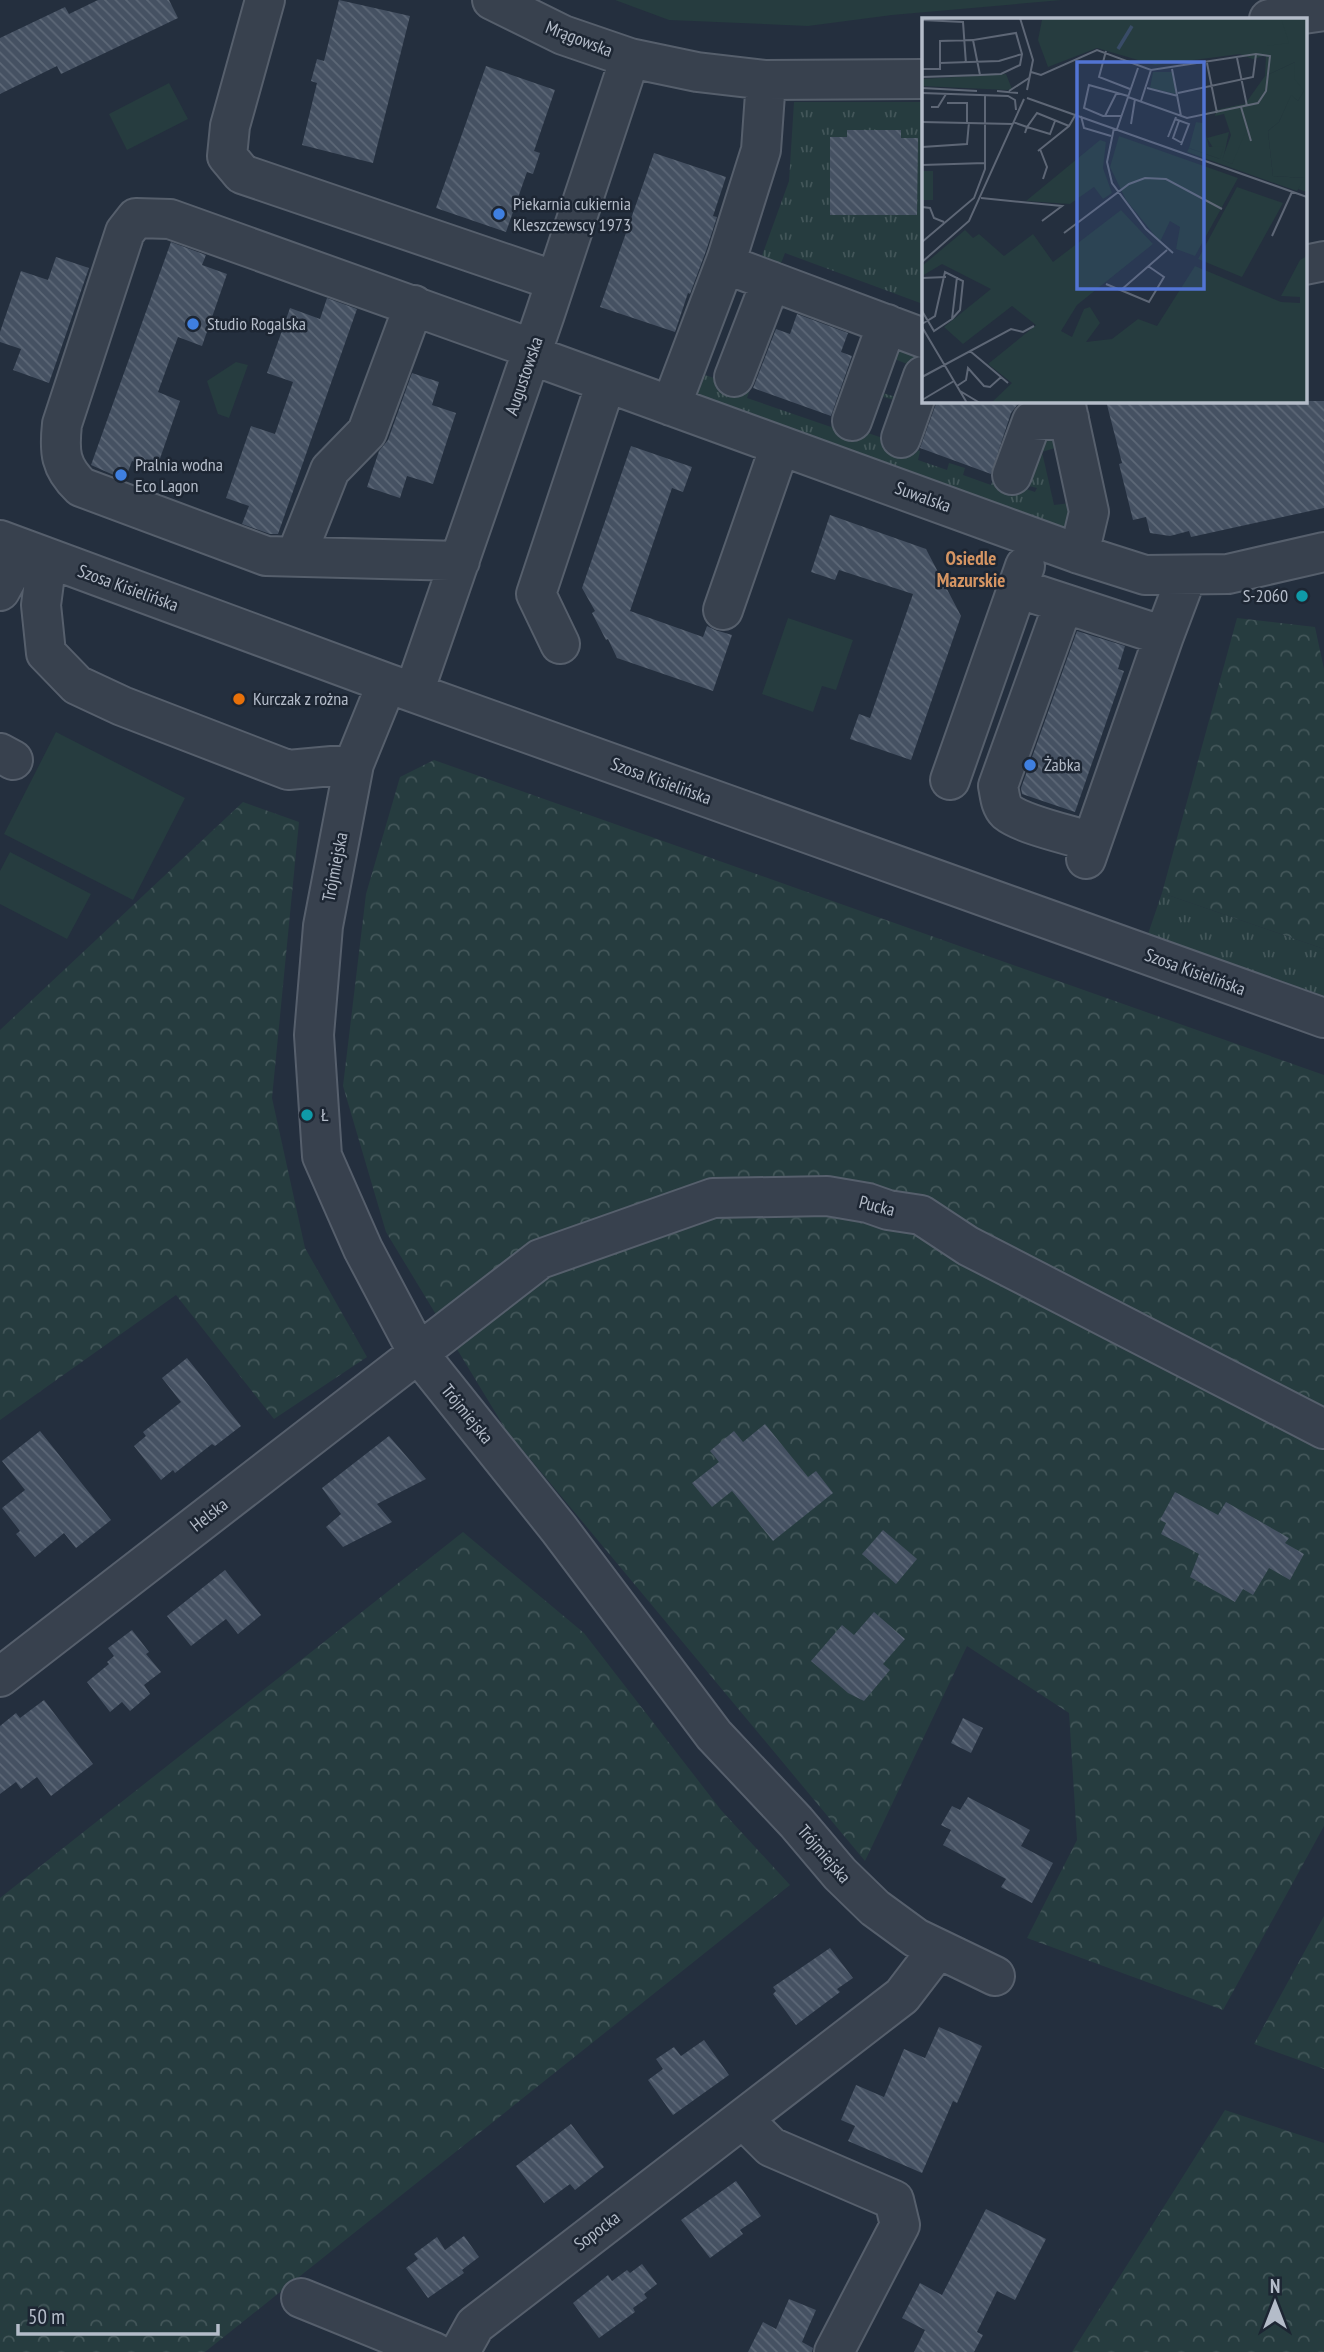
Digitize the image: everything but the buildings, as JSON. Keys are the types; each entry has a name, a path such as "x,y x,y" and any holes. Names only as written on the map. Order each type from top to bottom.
{"street":[{"path":"265,0 230,126 227,156 242,174 556,281"},
{"name":"Mrągowska","path":"492,0 563,35 630,58 697,72 766,80 922,79"},
{"path":"1276,18 1324,11"},
{"name":"Augustowska","path":"401,688 460,561 630,58"},
{"path":"671,406 725,264 761,150 766,80"},
{"name":"Suwalska","path":"296,556 266,556 81,487 67,473 60,449 62,424 125,232 136,218 170,219 414,305 606,383 1079,554 1145,575 1228,574 1324,552"},
{"path":"1306,265 1324,261"},
{"path":"725,264 922,338"},
{"path":"734,377 771,281"},
{"path":"414,305 367,432 330,470 296,556 460,561"},
{"path":"852,421 887,324"},
{"path":"901,438 922,379"},
{"path":"560,644 536,594 606,383"},
{"path":"1012,475 1032,421 1067,409 1089,512 1079,554"},
{"path":"723,610 780,446"},
{"path":"950,780 1035,538"},
{"path":"0,591 24,549"},
{"path":"24,549 41,605 46,653 77,685 122,706 288,770 354,764"},
{"name":"Szosa Kisielińska","path":"24,549 401,688 1324,1017"},
{"path":"1063,605 998,786 1002,805 1008,812 1089,851 1187,575"},
{"path":"1017,588 1164,636"},
{"name":"Trójmiejska","path":"401,688 354,764 323,926 314,1035 321,1156 362,1249 418,1353 559,1529 714,1735 796,1822 840,1874 875,1908 916,1938 995,1976"},
{"name":"Pucka","path":"418,1353 540,1259 713,1198 827,1196 921,1215 968,1246 1324,1429"},
{"name":"Helska","path":"0,1676 418,1353"},
{"name":"Sopocka","path":"460,2352 475,2325 902,1996 938,1949"},
{"path":"743,2119 771,2147 894,2200 900,2225 834,2352"},
{"path":"301,2298 435,2352"}],"green space":[{"path":"615,0 1062,0 892,15 808,26 669,20"},
{"path":"169,83 188,119 127,150 109,114"},
{"path":"794,102 922,102 922,304 785,253 778,271 759,264 789,181"},
{"path":"891,345 919,351 918,359 901,402 880,396 868,433 920,451 918,460 947,470 949,463 965,468 963,475 991,485 994,478 1035,492 1037,488 1025,485 1042,433 1049,435 1058,447 1042,452 1054,505 1071,503 1069,527 1060,531 700,399 696,392 698,373 750,389 747,398 831,427 833,422 862,431 876,391 896,397 907,364 887,356"},
{"path":"236,362 248,365 229,418 218,414 207,381"},
{"path":"788,618 853,640 836,690 822,686 813,712 762,694"},
{"path":"1237,618 1315,627 1324,669 1324,949 1162,893"},
{"path":"56,732 185,798 133,900 4,834"},
{"path":"434,760 1324,1075 1324,1826 1223,2010 1027,1938 1077,1840 1069,1713 967,1646 865,1861 506,1430 386,1232 343,1086 366,894 400,777"},
{"path":"243,802 299,822 272,1098 305,1248 367,1357 274,1419 176,1295 0,1420 0,1030"},
{"path":"10,852 91,894 67,939 0,904 0,871"},
{"path":"1162,893 1324,949 1324,996 1148,934"},
{"path":"463,1532 584,1633 721,1810 790,1885 205,2352 0,2352 0,1898"},
{"path":"1324,1916 1324,2069 1254,2044"},
{"path":"1225,2110 1324,2143 1324,2352 1072,2352"}],"place":[{"name":"Piekarnia cukiernia Kleszczewscy 1973","path":"499,214"},
{"name":"Studio Rogalska","path":"193,324"},
{"name":"Pralnia wodna Eco Lagon","path":"121,475"},
{"name":"S-2060","path":"1302,596"},
{"name":"Kurczak z rożna","path":"239,699"},
{"name":"Żabka","path":"1030,765"},
{"name":"Ł","path":"307,1115"}],"district":[{"name":"Osiedle Mazurskie","path":"971,569"}]}
